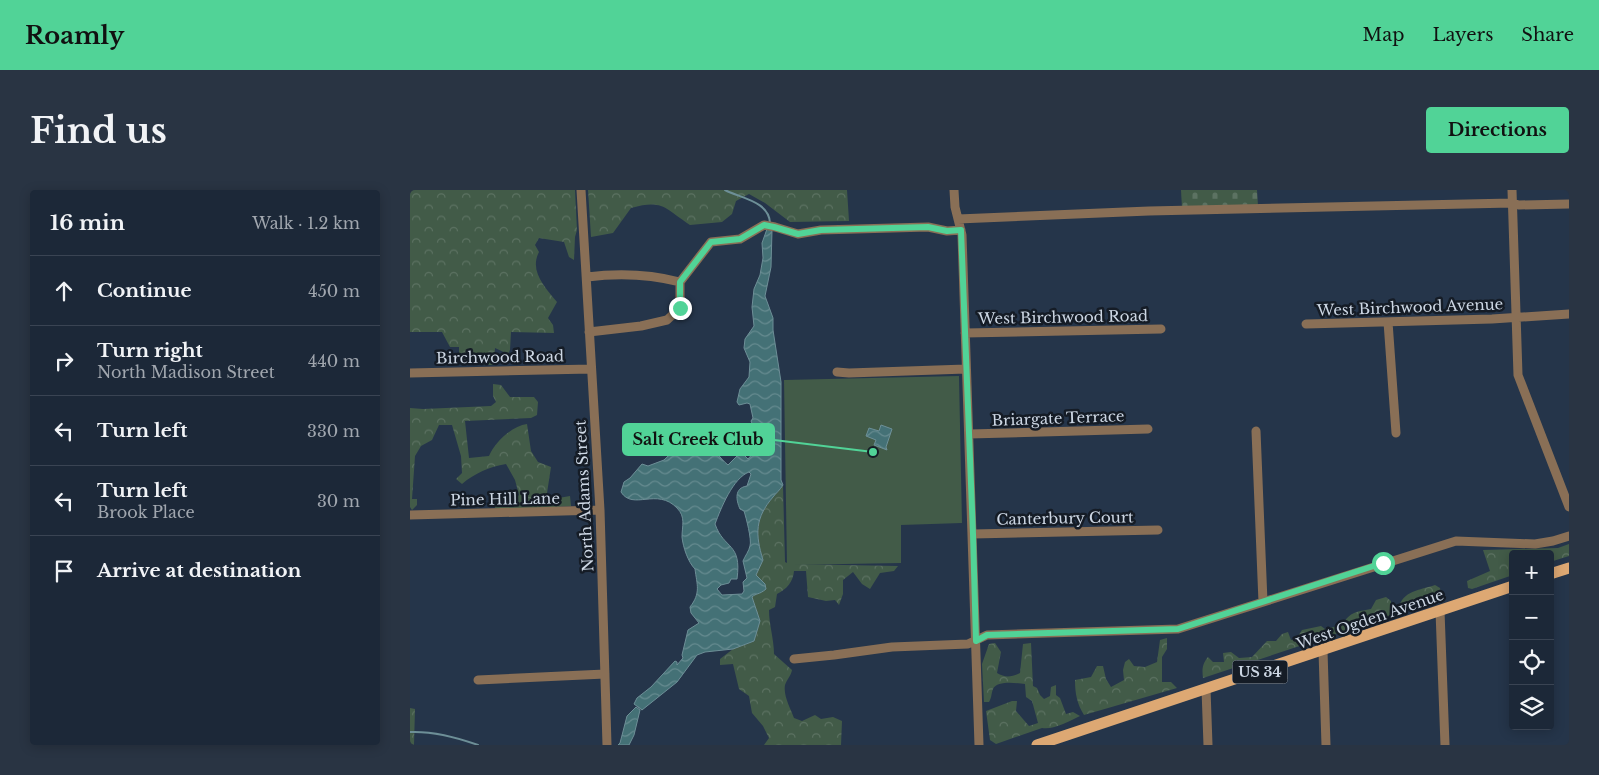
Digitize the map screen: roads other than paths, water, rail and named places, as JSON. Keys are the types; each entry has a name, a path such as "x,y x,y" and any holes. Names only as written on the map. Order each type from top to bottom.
{"main road":[{"path":"1554,573 1569,568"},
{"name":"West Ogden Avenue","path":"1037,745 1509,587"}],"street":[{"name":"North Adams Street","path":"581,190 600,510 607,745"},
{"path":"954,190 961,230 979,745"},
{"path":"1512,190 1519,378 1569,507"},
{"path":"958,219 1149,211 1512,203 1519,205 1569,204"},
{"path":"589,332 641,326 667,320 680,308 680,282 711,242 740,239 764,225 798,234 821,230 928,227 947,231 961,230"},
{"path":"587,277 618,274 658,276 680,282"},
{"name":"West Birchwood Avenue","path":"1306,324 1569,314"},
{"path":"1388,322 1396,433"},
{"name":"West Birchwood Road","path":"965,333 1161,328"},
{"name":"Birchwood Road","path":"410,373 591,369"},
{"path":"837,372 966,369"},
{"name":"Briargate Terrace","path":"968,434 1148,429"},
{"path":"1256,431 1263,602"},
{"name":"Pine Hill Lane","path":"410,515 600,510"},
{"name":"Canterbury Court","path":"973,534 1158,530"},
{"path":"794,659 892,646 968,644 987,635 1172,630 1185,628 1456,541 1535,544 1569,536"},
{"path":"1440,611 1445,745"},
{"path":"1323,651 1326,745"},
{"path":"478,680 604,674"},
{"path":"1206,689 1208,745"}],"water":[{"path":"767,229 772,230 771,267 765,296 773,318 781,382 781,480 783,485 767,505 758,527 763,560 756,575 765,584 766,589 752,597 760,621 754,641 733,649 705,652 697,655 677,682 642,710 634,704 637,698 651,687 675,661 677,665 683,658 682,655 688,630 699,623 691,613 690,607 696,597 697,584 695,569 683,545 683,518 680,511 662,499 632,500 621,492 624,482 642,464 648,466 664,460 685,440 689,444 702,443 713,449 728,465 737,456 743,454 748,459 755,451 755,442 759,439 751,421 753,418 750,404 739,405 737,402 740,389 749,377 750,362 744,348 745,339 754,326 752,307 754,289 760,275 763,258 762,243","holes":["749,472 751,474 747,486 740,489 737,495 740,509 745,514 750,539 749,548 743,561 747,578 743,582 744,591 742,594 722,595 717,589 721,585 729,583 731,579 737,579 738,567 735,552 723,538 715,524 724,502 738,480"]},
{"path":"881,425 892,429 886,447 887,450 874,445 876,440 866,436 869,428 879,431"},
{"path":"636,707 640,710 634,735 629,745 618,745 627,716"}],"waterway":[{"path":"725,190 759,205 765,210 770,223"},
{"path":"410,732 428,732 445,735 478,745"}],"place":[{"name":"Salt Creek Club","path":"873,452"}]}
